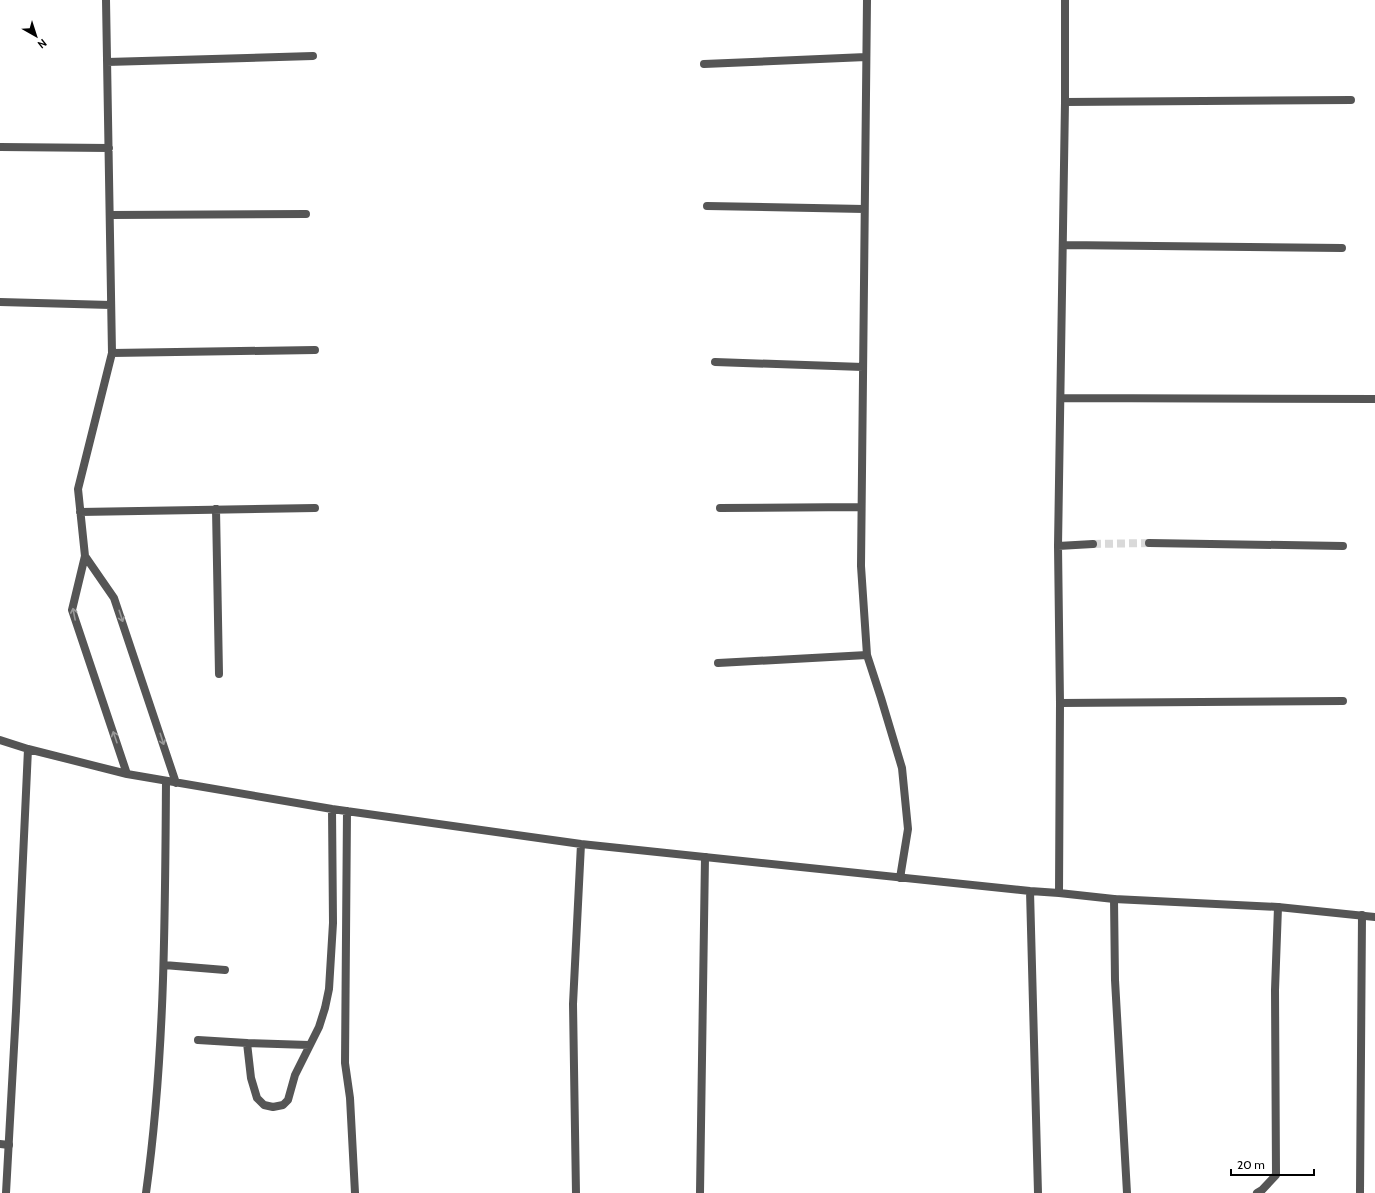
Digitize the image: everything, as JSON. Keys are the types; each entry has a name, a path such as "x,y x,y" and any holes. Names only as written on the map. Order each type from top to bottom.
{"street":[{"path":"106,0 112,353 78,489 85,556 72,610 127,774"},
{"path":"867,0 861,566 867,655 902,768 908,829 900,878"},
{"path":"1059,893 1060,703 1058,546 1065,102 1065,0"},
{"path":"107,62 313,56"},
{"path":"704,64 866,57"},
{"path":"1065,102 1351,100"},
{"path":"0,147 109,148"},
{"path":"707,206 864,209"},
{"path":"110,215 306,214"},
{"path":"1063,245 1342,248"},
{"path":"0,302 111,305"},
{"path":"112,353 315,350"},
{"path":"714,362 863,367"},
{"path":"1061,398 1375,399"},
{"path":"720,508 861,507"},
{"path":"80,512 315,508"},
{"path":"216,509 219,674"},
{"path":"1150,543 1343,546"},
{"path":"1058,546 1092,544"},
{"path":"85,556 114,598 176,783"},
{"path":"718,663 867,655"},
{"path":"1060,703 1343,701"},
{"path":"0,740 28,749 127,774 176,783 332,809 581,844 1114,899 1278,907 1375,916"},
{"path":"6,1193 28,749"},
{"path":"146,1193 159,1073 164,965 166,781"},
{"path":"248,1043 251,1078 257,1098 264,1105 273,1107 284,1105 288,1100 295,1075 319,1027 329,989 333,923 332,809"},
{"path":"347,811 345,1063 350,1098 355,1193"},
{"path":"576,1193 573,1004 581,844"},
{"path":"700,1193 705,857"},
{"path":"1030,891 1038,1193"},
{"path":"1114,899 1115,980 1127,1193"},
{"path":"1257,1193 1262,1190 1276,1175 1275,990 1278,907"},
{"path":"1360,1193 1362,915"},
{"path":"164,965 225,970"},
{"path":"198,1040 309,1045"},
{"path":"0,1144 9,1145"}],"tunnel":[{"path":"1093,544 1149,543"}]}
